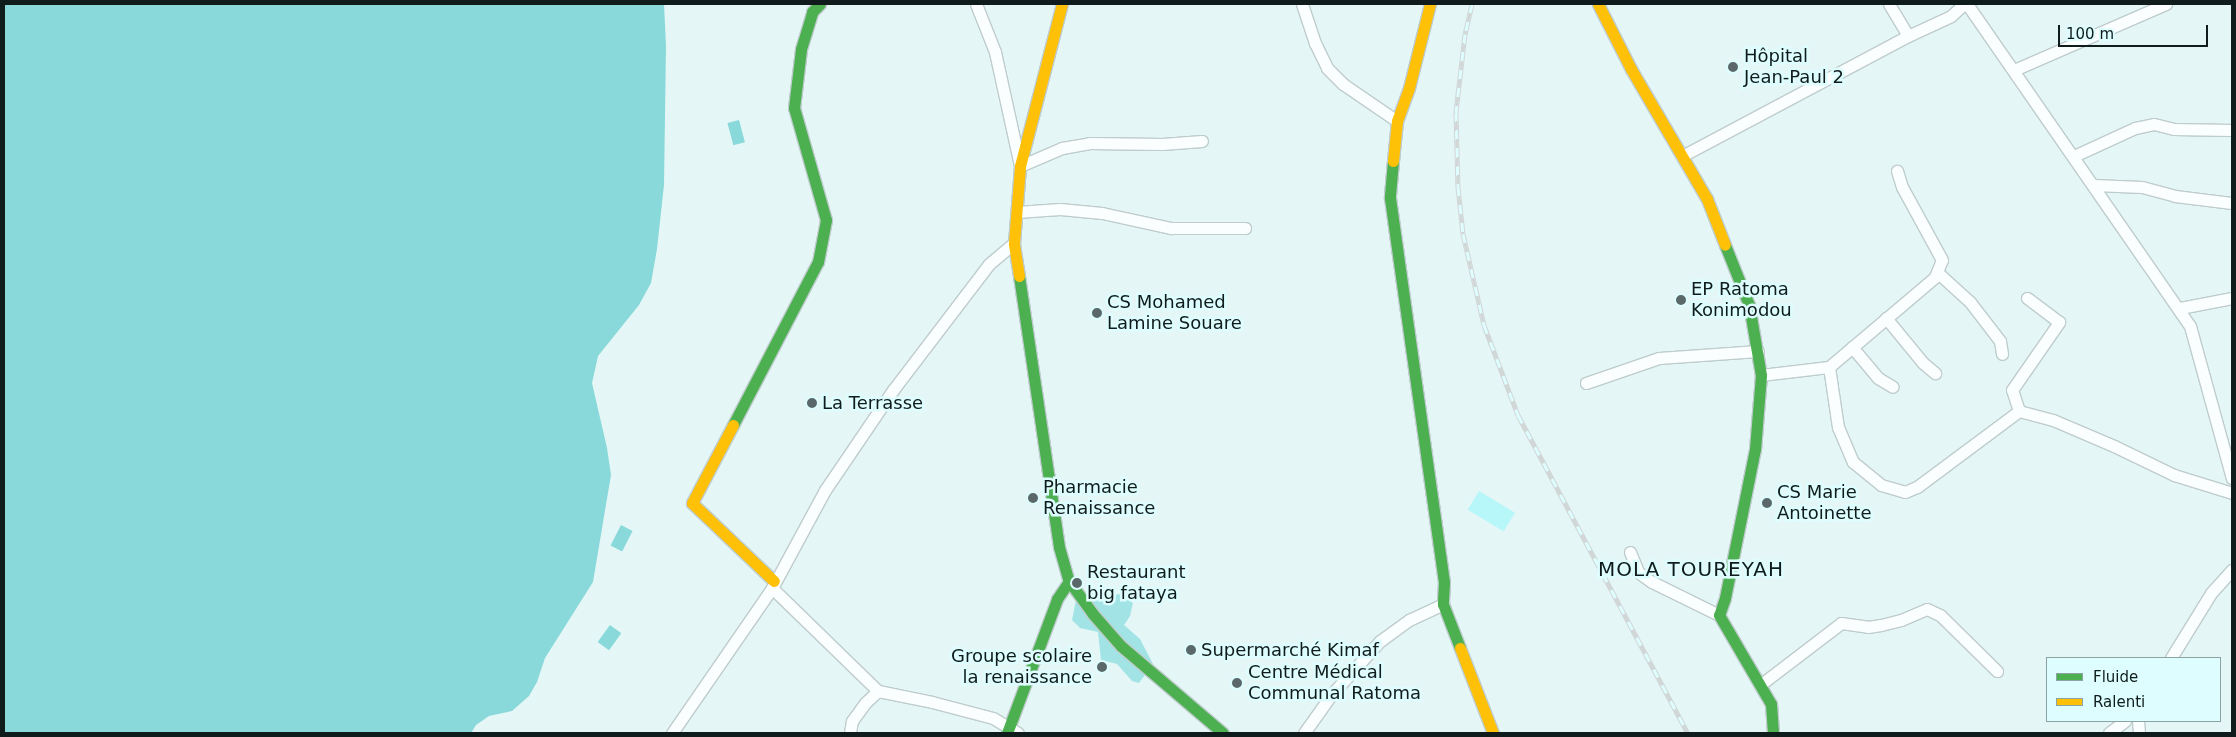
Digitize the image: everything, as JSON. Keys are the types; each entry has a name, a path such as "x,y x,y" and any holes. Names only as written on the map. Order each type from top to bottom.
{"street":[{"path":"820,4 812,12 800,49 794,108 826,220 818,262 692,503 878,691 932,702 993,718 1012,731 1056,599 1069,581"},
{"path":"976,4 995,52 1020,166"},
{"path":"1062,4 1020,166 1014,243 1059,547 1069,581 1092,613 1121,646 1223,733"},
{"path":"1302,4 1315,43 1327,68 1343,84 1397,121"},
{"path":"1430,4 1409,88 1397,121 1390,198 1444,582 1443,604 1493,733"},
{"path":"1598,4 1631,69 1707,199 1749,305 1761,374 1755,449 1725,598 1719,615"},
{"path":"1890,4 1908,36"},
{"path":"1682,156 1908,36 1951,16 1966,4 2180,308 2190,326 2232,475"},
{"path":"2014,70 2166,4"},
{"path":"2074,156 2135,128 2154,124 2174,129 2232,130"},
{"path":"1020,166 1062,148 1089,143 1162,144 1202,141"},
{"path":"1761,374 1829,367 1935,277 1942,260 1902,187 1897,171"},
{"path":"2094,185 2142,187 2175,196 2232,203"},
{"path":"1017,212 1060,209 1102,213 1172,228 1246,228"},
{"path":"672,733 773,584 825,490 893,390 990,264 1014,243"},
{"path":"1937,272 1970,302 2000,341 2002,354"},
{"path":"2018,411 2012,390 2059,322 2027,298"},
{"path":"2180,308 2232,298"},
{"path":"1886,318 1923,363 1935,373"},
{"path":"1852,347 1878,378 1892,387"},
{"path":"1586,383 1659,358 1758,351"},
{"path":"1829,367 1838,427 1853,462 1881,485 1905,492 1917,487 2018,411"},
{"path":"2018,411 2053,420 2114,446 2174,475 2232,493"},
{"path":"1630,552 1638,572 1652,582 1719,615 1771,704 1773,733"},
{"path":"2173,657 2211,593 2232,570"},
{"path":"1304,733 1331,695 1380,640 1409,620 1443,604"},
{"path":"1760,685 1841,623 1868,627 1881,625 1901,620 1927,609 1940,615 1997,671"},
{"path":"850,733 852,721 878,691"},
{"path":"2109,733 2123,722"}],"shaded area":[{"path":"4,4 664,4 666,46 664,185 651,283 639,305 598,356 592,383 607,448 611,475 593,582 545,658 537,682 529,696 512,711 489,716 476,725 471,733 4,733"},
{"path":"739,120 745,142 733,145 727,123"},
{"path":"1479,491 1515,513 1504,531 1468,510"},
{"path":"621,525 633,531 622,551 611,545"},
{"path":"1086,594 1097,600 1119,594 1133,603 1130,616 1124,625 1140,639 1153,664 1139,683 1132,681 1117,664 1101,660 1098,632 1080,628 1072,620 1076,600"},
{"path":"610,625 621,633 609,650 598,642"}],"railway":[{"path":"1472,4 1465,34 1456,112 1458,187 1463,234 1484,325 1518,415 1688,733"}],"traffic: fast":[{"path":"733,425 818,262 826,220 794,108 801,49 812,12 820,4"},
{"path":"1393,161 1390,198 1444,582 1443,604 1460,648"},
{"path":"1725,245 1749,305 1761,375 1755,449 1725,598 1719,615 1771,704 1773,733"},
{"path":"1019,276 1059,547 1069,581 1092,613 1121,646 1223,733"},
{"path":"1007,733 1057,599 1069,581"}],"traffic: slow":[{"path":"1019,276 1014,243 1020,166 1062,4"},
{"path":"1393,161 1397,121 1409,88 1430,4"},
{"path":"1598,4 1631,69 1707,199 1725,245"},
{"path":"733,425 692,503 774,581"},
{"path":"1460,648 1493,733"}],"place":[{"name":"Hôpital Jean-Paul 2","path":"1733,67"},
{"name":"EP Ratoma Konimodou","path":"1681,300"},
{"name":"CS Mohamed Lamine Souare","path":"1097,313"},
{"name":"La Terrasse","path":"812,403"},
{"name":"Pharmacie Renaissance","path":"1033,498"},
{"name":"CS Marie Antoinette","path":"1767,503"},
{"name":"Restaurant big fataya","path":"1077,583"},
{"name":"Supermarché Kimaf","path":"1191,650"},
{"name":"Groupe scolaire la renaissance","path":"1102,667"},
{"name":"Centre Médical Communal Ratoma","path":"1237,683"}],"district":[{"name":"MOLA TOUREYAH","path":"1691,569"}]}
